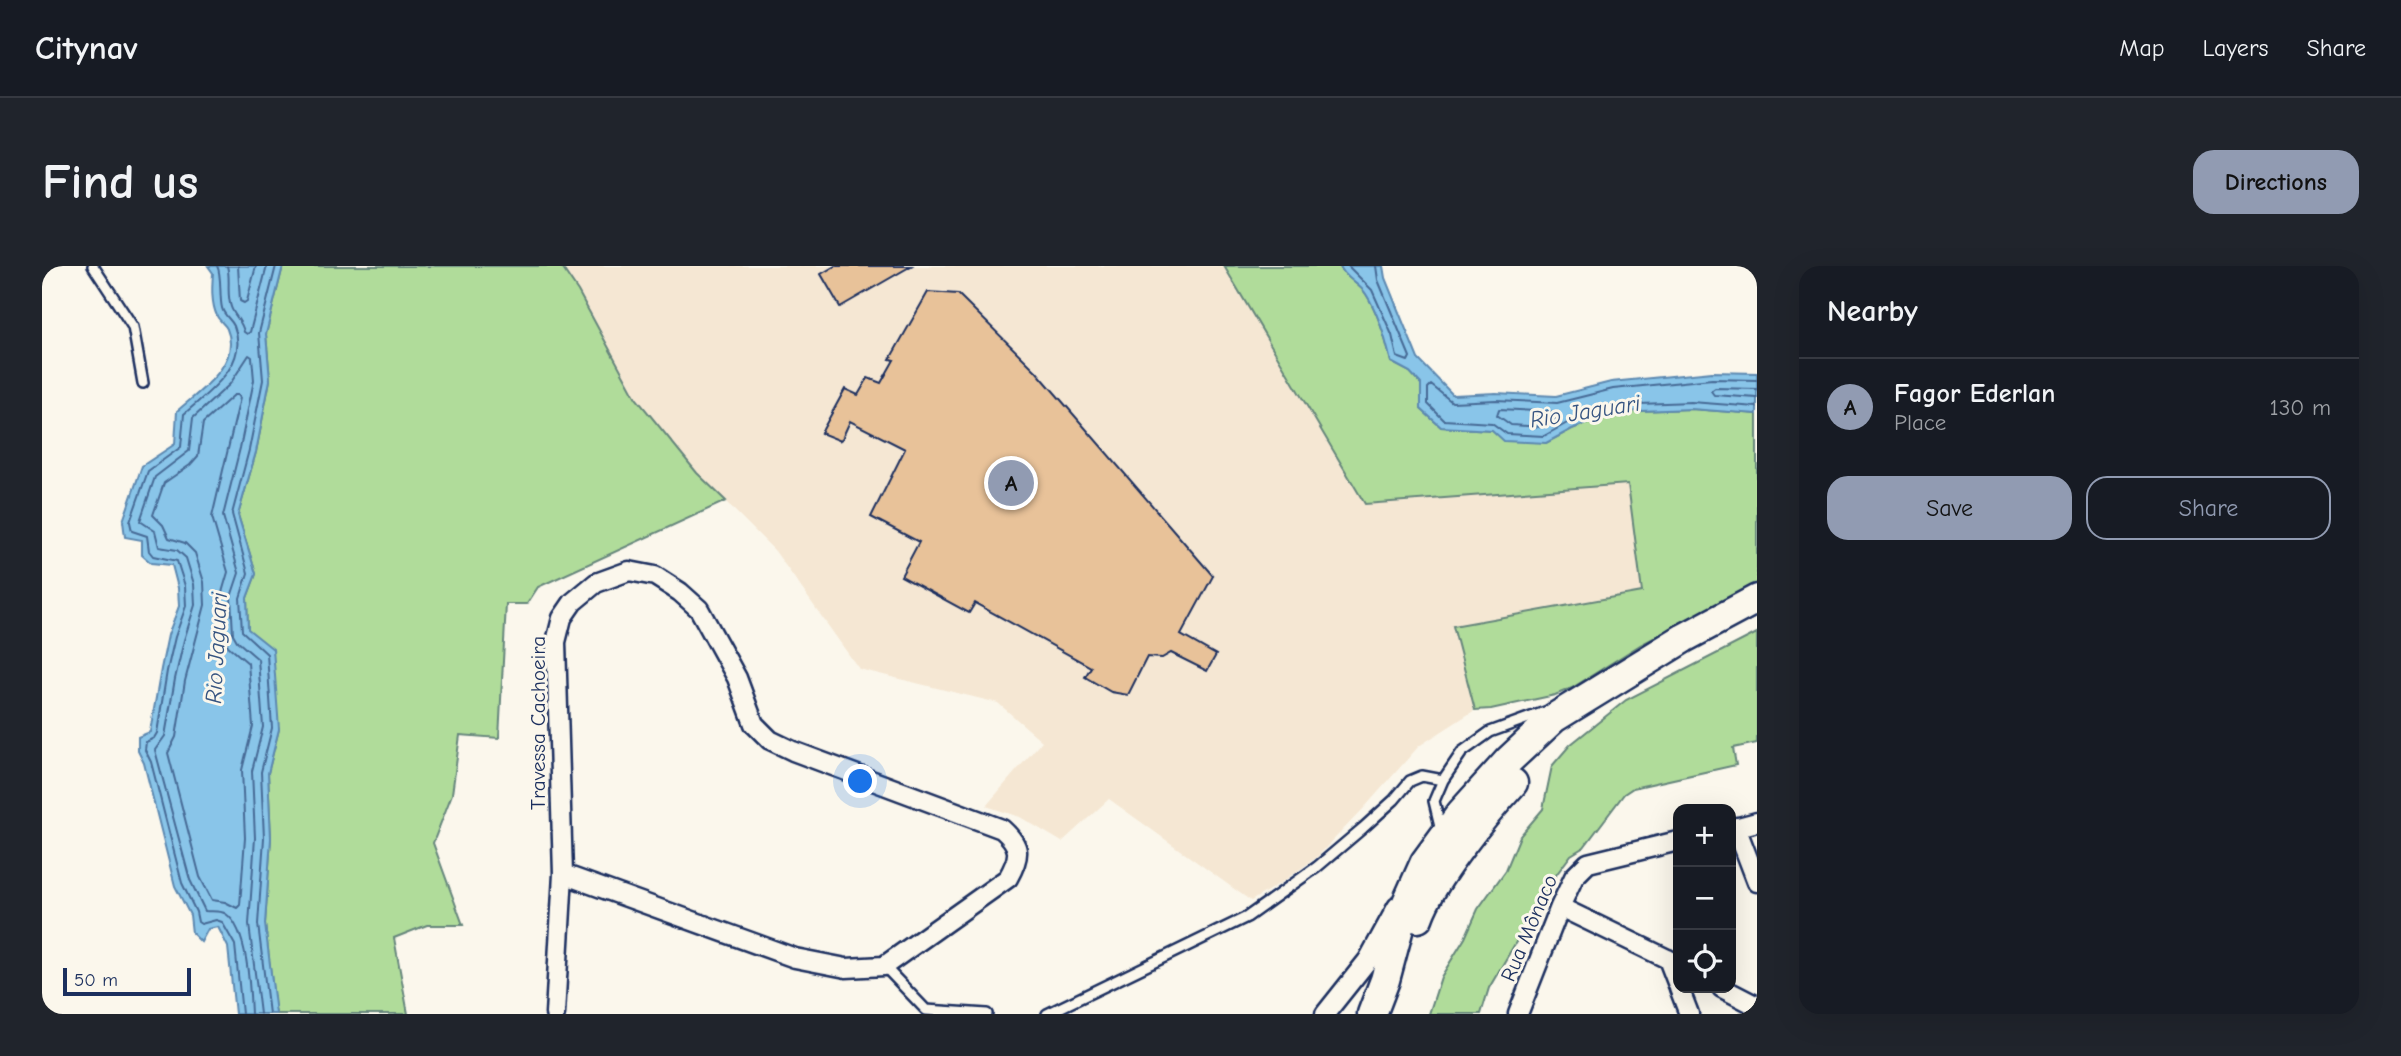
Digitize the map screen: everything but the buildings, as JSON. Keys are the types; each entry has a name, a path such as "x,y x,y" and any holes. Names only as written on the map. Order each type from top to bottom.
{"main road":[{"path":"1372,1014 1385,980 1404,909 1425,862 1509,760 1555,718 1684,638 1757,599"},
{"path":"1388,1014 1421,911 1468,837 1534,761 1571,727 1601,710 1637,684 1681,657 1757,617"}],"street":[{"name":"Travessa Cachoeira","path":"555,1014 563,874 556,642 562,618 573,602 596,583 629,571 655,576 680,592 699,609 737,678 754,724 771,740 804,755 1002,829 1013,839 1018,850 1016,865 1008,877 884,966"},
{"path":"1736,827 1757,822"},
{"path":"1736,833 1757,882"},
{"name":"Rua Mônaco","path":"1522,1011 1560,906 1574,877 1588,863 1673,842"},
{"path":"1325,1014 1368,960 1389,919 1425,862"},
{"path":"563,874 795,958 846,968 884,966"},
{"path":"1560,906 1673,961"},
{"path":"1682,993 1689,1014"},
{"path":"1732,993 1757,1006"}],"lane":[{"path":"93,266 133,327 143,383"},
{"path":"1443,837 1434,801 1443,780 1462,752 1490,732 1596,694"},
{"path":"1047,1014 1247,916 1344,844 1394,800 1410,781 1422,776 1443,780"},
{"path":"884,966 926,1010 987,1014"}],"shaded area":[{"path":"561,266 1224,266 1365,504 1628,484 1643,592 1453,626 1475,710 1419,746 1317,857 1251,901 1109,799 1062,842 1020,817 986,806 1042,741 998,703 859,669 775,551 697,473 636,398 578,291"}],"green space":[{"path":"283,266 561,266 578,291 636,398 697,473 726,501 538,587 527,604 506,604 499,738 460,735 452,794 433,843 463,925 427,925 394,938 408,1014 276,1014 275,1009 265,924 271,838 268,773 279,729 248,630 247,598 256,574 238,515 256,452 270,380 266,334"},
{"path":"1224,266 1340,266 1371,302 1382,327 1391,362 1410,372 1421,384 1421,409 1441,427 1492,430 1546,443 1614,412 1691,409 1757,414 1757,584 1640,645 1572,688 1555,695 1475,710 1453,626 1642,592 1628,484 1365,504"},
{"path":"1757,633 1757,743 1733,748 1736,765 1633,788 1624,794 1584,847 1571,855 1553,879 1489,988 1481,1014 1429,1014 1441,977 1465,938 1478,909 1506,870 1520,836 1543,809 1552,766 1570,745 1626,700"}],"water":[{"name":"Rio Jaguari","path":"208,266 283,266 266,334 270,380 256,452 238,515 256,574 247,598 248,629 273,649 279,729 268,773 271,838 265,924 276,1014 235,1014 228,947 218,927 208,929 201,942 192,933 190,915 175,886 144,763 138,751 138,737 150,732 168,635 179,606 178,588 172,565 151,563 142,555 142,540 125,537 123,521 142,466 175,444 177,411 216,376 228,354 230,342 227,329 215,311 212,295 213,273"},
{"name":"Rio Jaguari","path":"1340,266 1383,266 1385,278 1418,359 1453,395 1496,393 1556,396 1611,382 1712,372 1757,373 1757,414 1691,409 1614,412 1546,443 1504,441 1492,430 1441,427 1421,409 1421,384 1410,372 1391,362 1382,327 1371,302"}],"place":[{"name":"Fagor Ederlan","path":"1011,483"}]}
